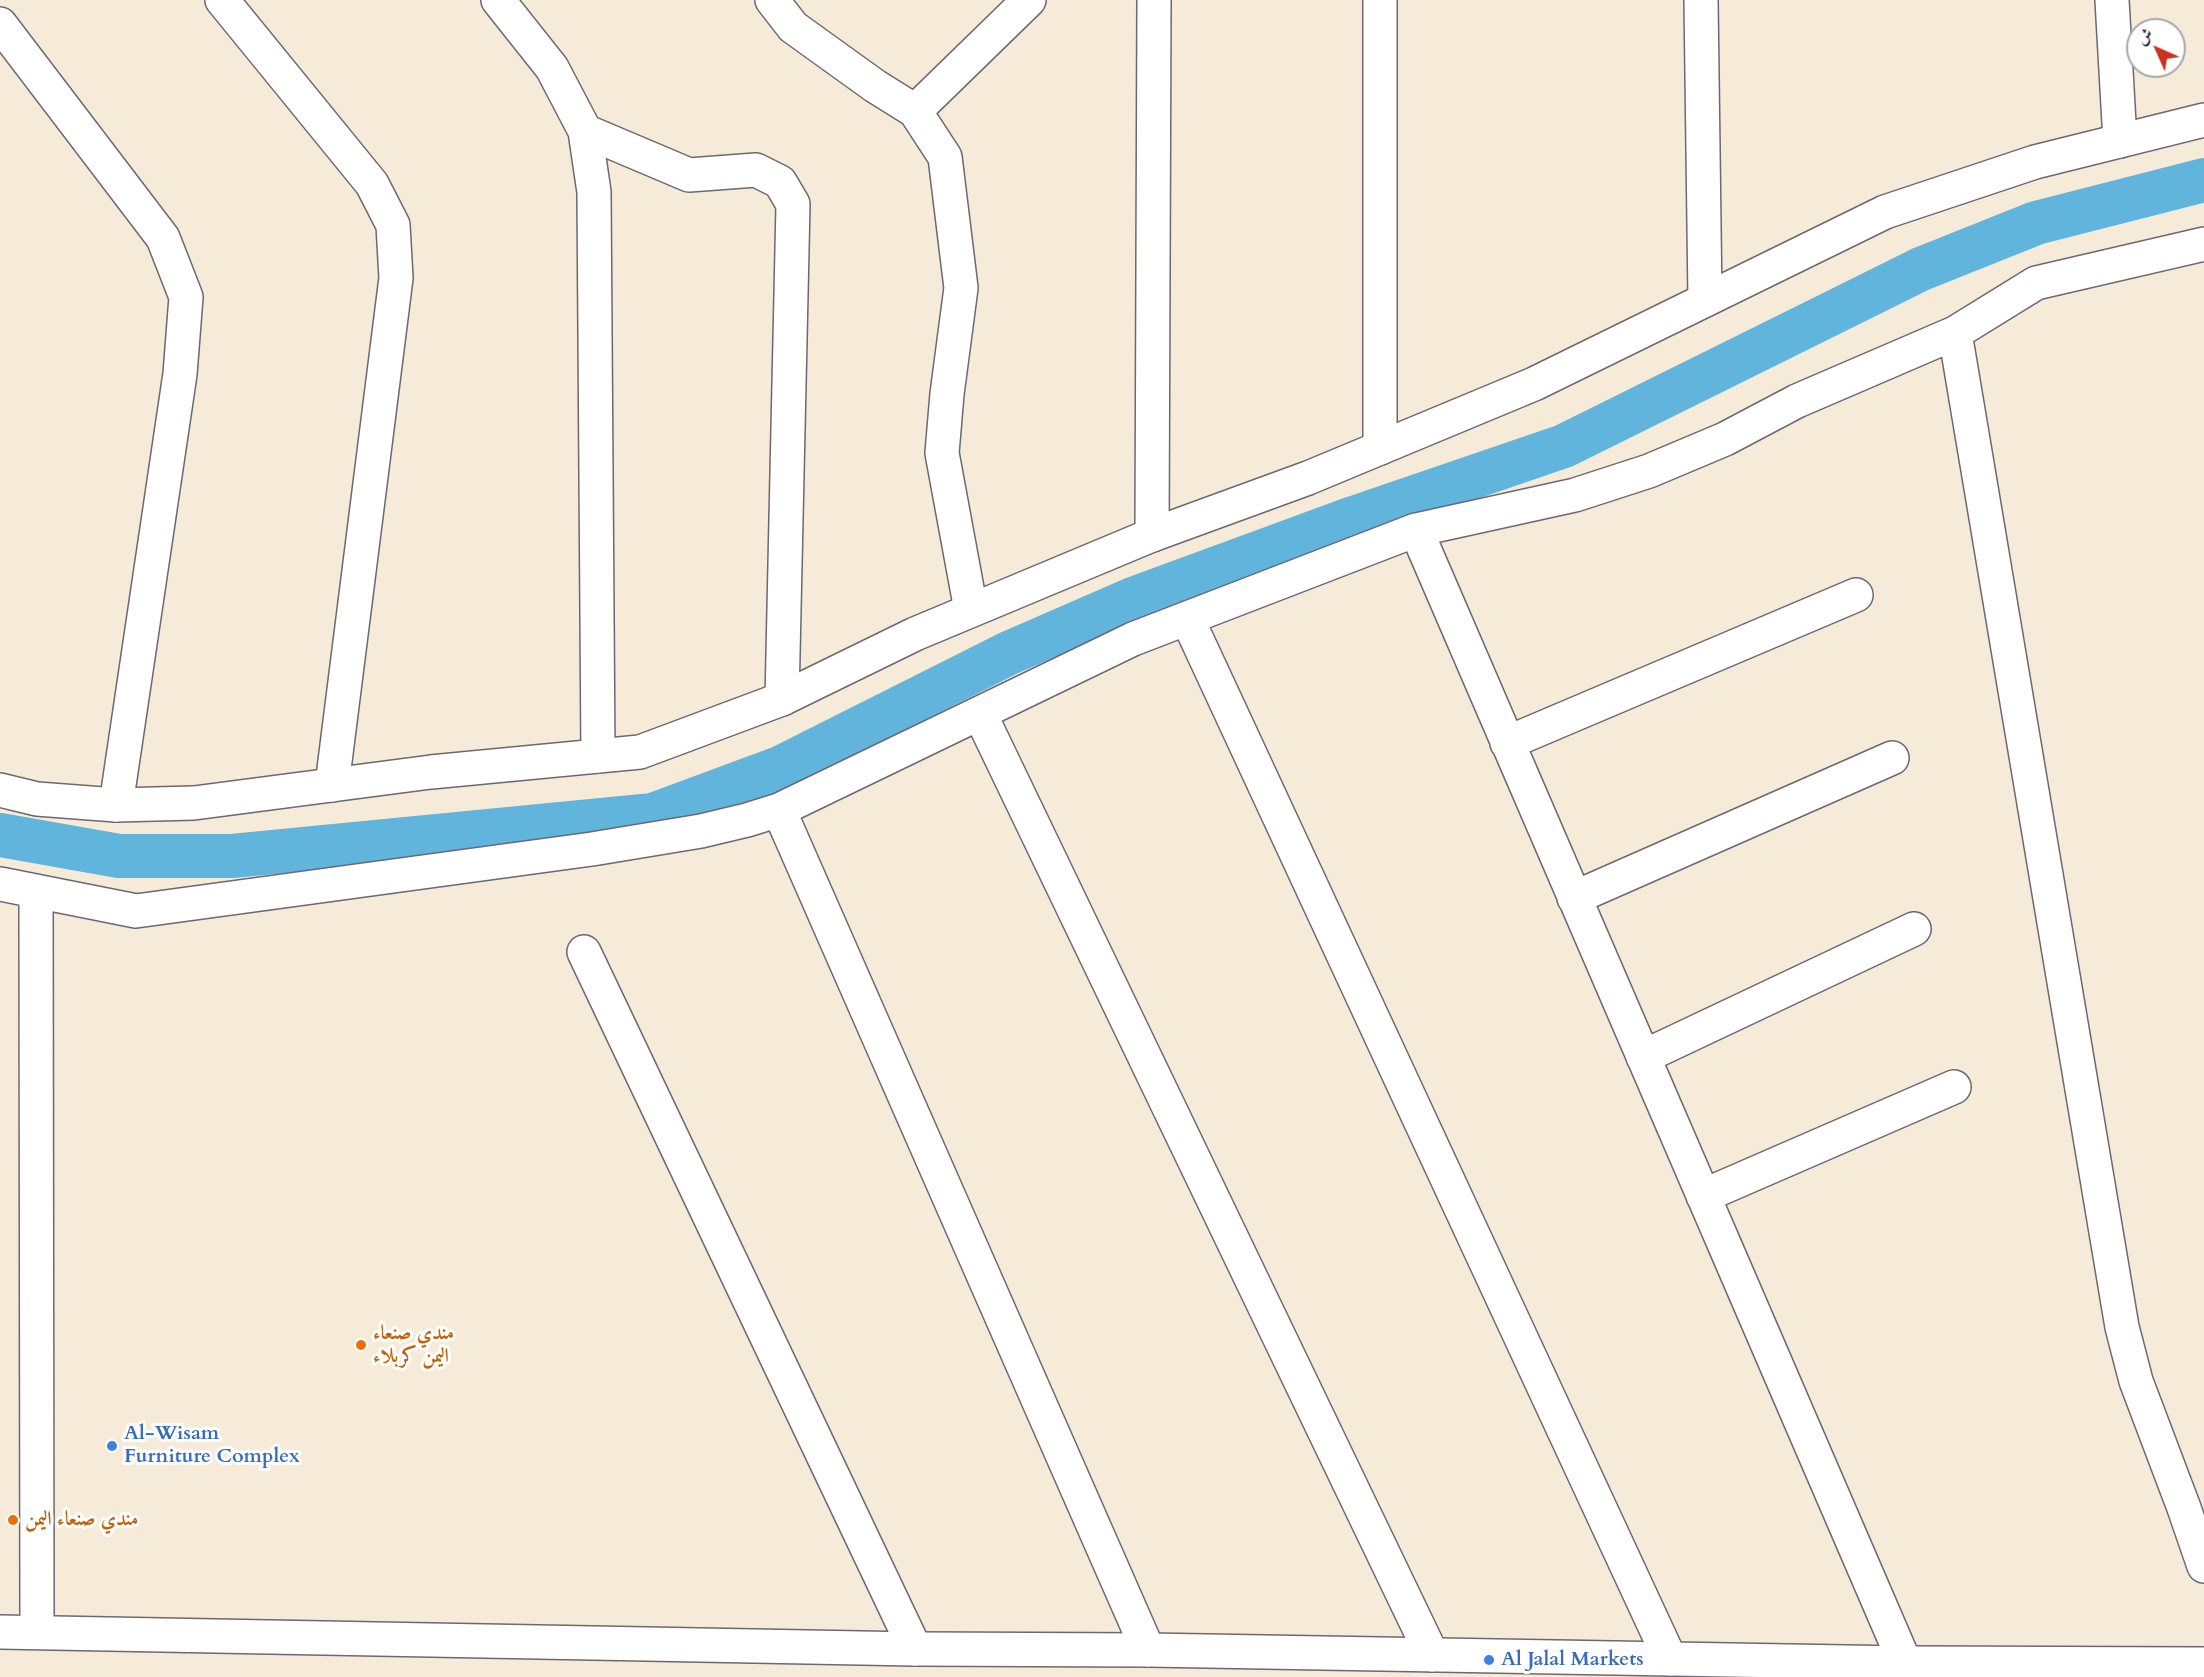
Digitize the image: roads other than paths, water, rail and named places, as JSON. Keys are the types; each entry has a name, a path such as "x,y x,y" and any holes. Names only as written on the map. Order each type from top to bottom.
{"street":[{"path":"222,0 372,184 393,225 396,278 332,785"},
{"path":"498,0 552,68 585,131 594,192 598,756"},
{"path":"772,0 793,27 874,86 915,111 945,156 961,288 942,453 971,610"},
{"path":"915,111 1029,0"},
{"path":"1152,535 1154,0"},
{"path":"1380,0 1380,448"},
{"path":"1701,0 1705,300"},
{"path":"2112,0 2120,141"},
{"path":"0,24 163,238 186,297 180,374 116,805"},
{"path":"0,790 37,799 116,805 194,803 431,772 640,752 782,699 915,634 1152,535 1308,478 1534,384 1885,212 2035,162 2204,120"},
{"path":"585,131 689,175 756,170 780,182 793,204 782,699"},
{"path":"0,884 136,911 592,849 701,831 779,810 1133,639 1416,530 1575,495 1649,471 1725,438 1797,401 1954,333 2036,284 2204,244"},
{"path":"1954,333 2122,1327 2136,1381 2204,1566"},
{"path":"1416,530 1905,1663"},
{"path":"1508,743 1856,595"},
{"path":"1187,618 1670,1659"},
{"path":"980,714 1432,1655"},
{"path":"1574,898 1892,758"},
{"path":"779,810 1148,1650"},
{"path":"36,891 38,1632"},
{"path":"1643,1057 1914,929"},
{"path":"584,952 915,1649"},
{"path":"1703,1196 1954,1087"},
{"path":"0,1632 915,1649 1148,1650 1905,1663 2204,1664"}],"waterway":[{"path":"0,835 119,856 232,856 653,815 780,768 1009,653 1133,599 1348,520 1564,446 1921,269 2036,223 2204,180"}],"place":[{"name":"مندي صنعاء اليمن كربلاء","path":"361,1345"},
{"name":"Al-Wisam Furniture Complex","path":"112,1446"},
{"name":"مندي صنعاء اليمن","path":"13,1520"},
{"name":"Al Jalal Markets","path":"1489,1660"}]}
